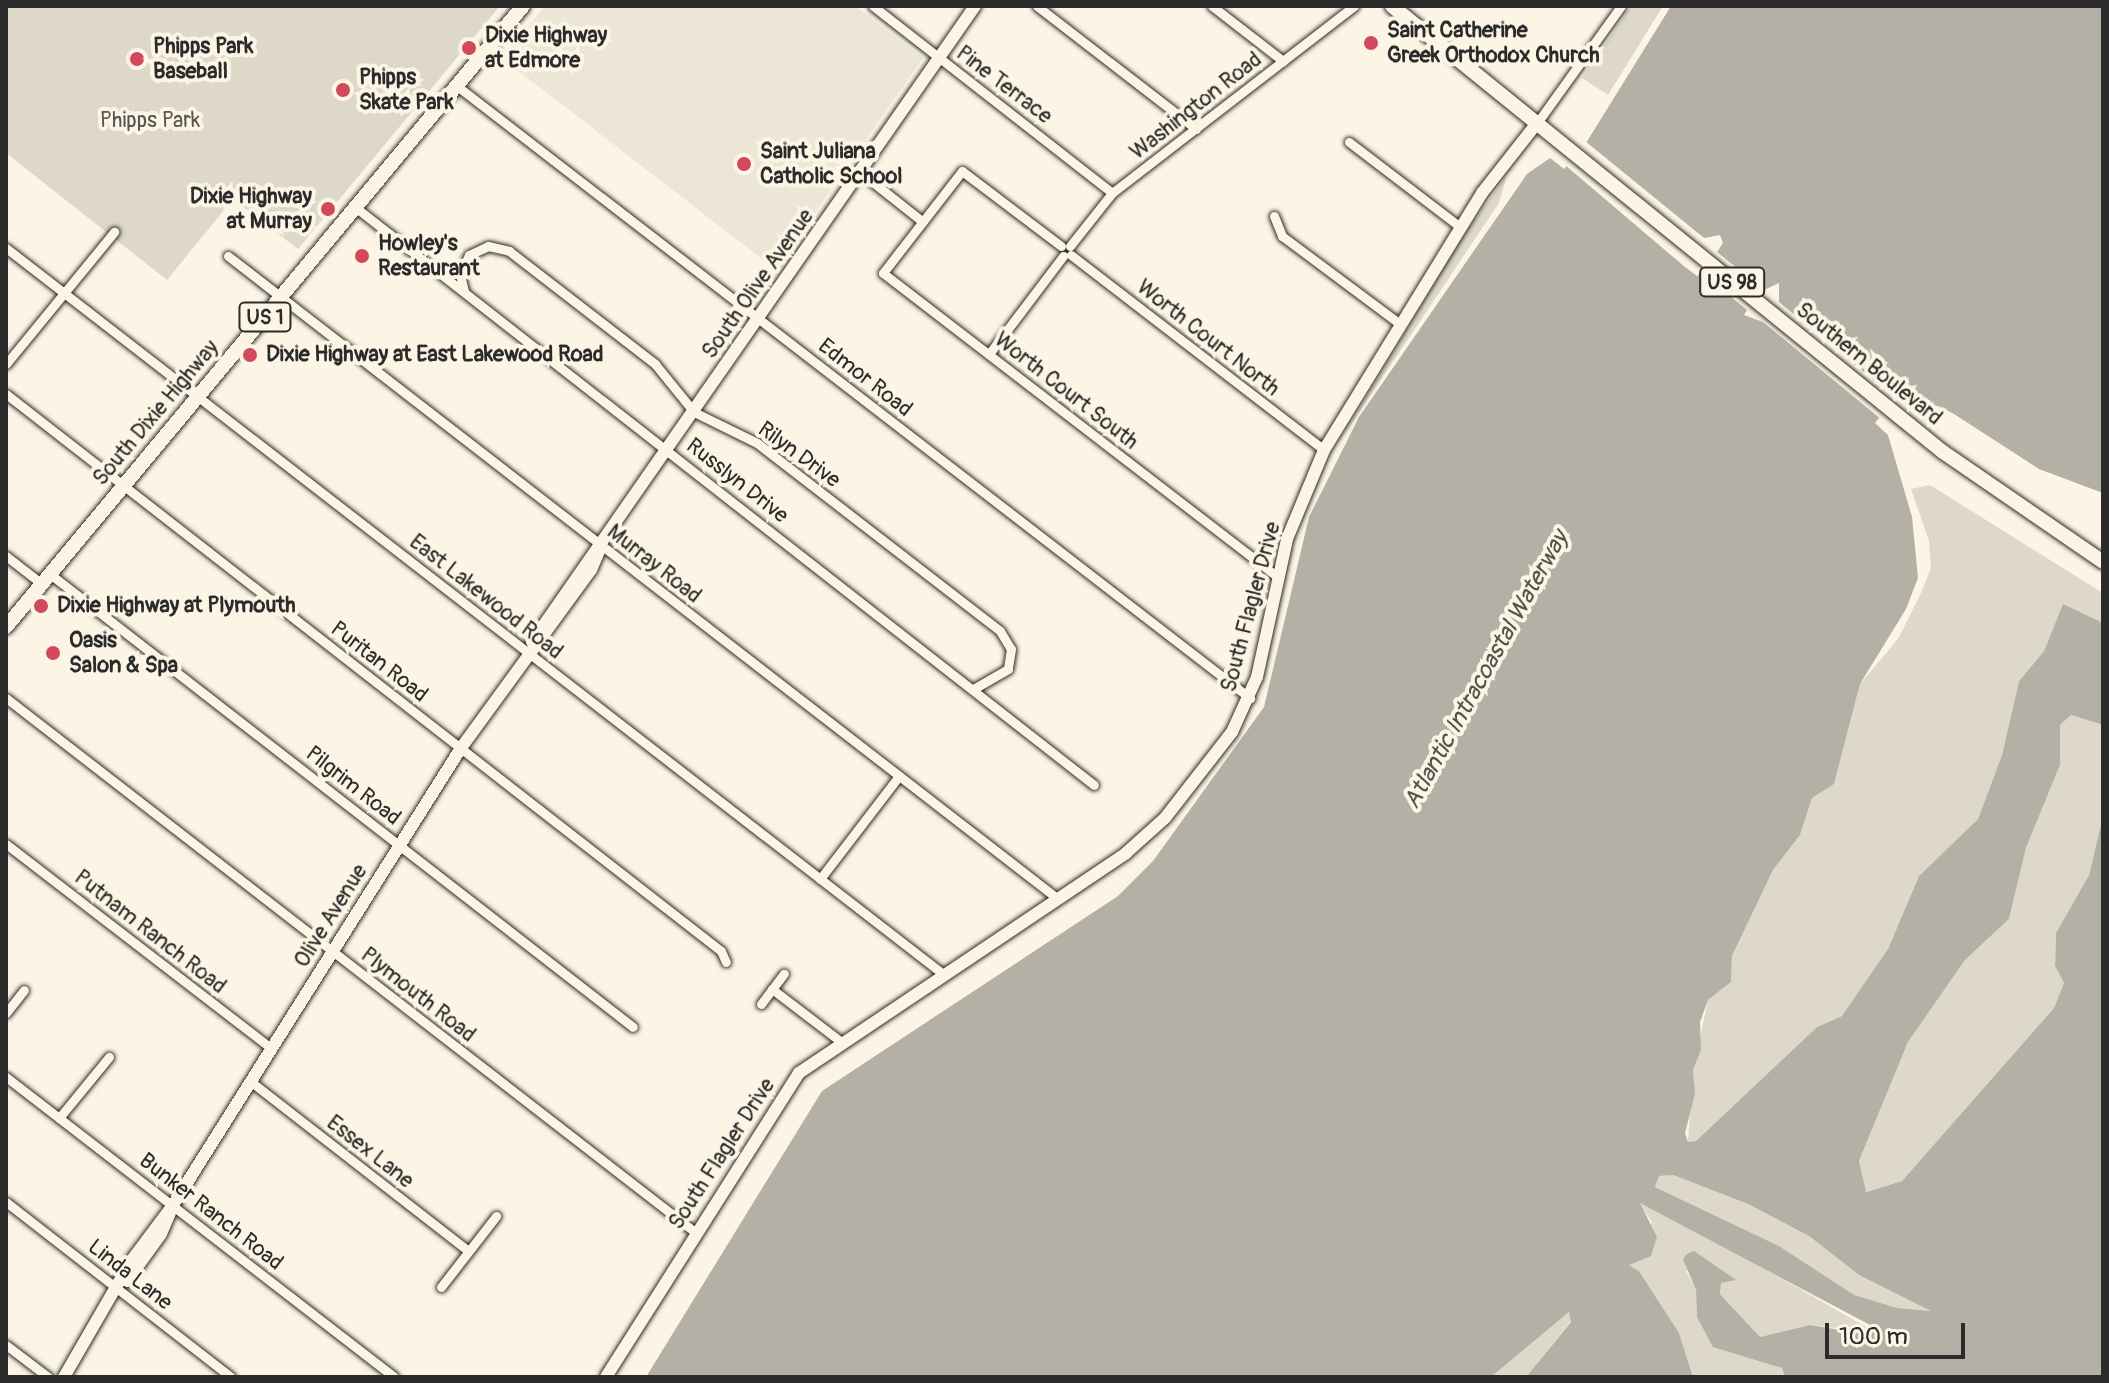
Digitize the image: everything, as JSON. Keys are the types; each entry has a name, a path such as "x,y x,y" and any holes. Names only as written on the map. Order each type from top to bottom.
{"main road":[{"name":"South Dixie Highway","path":"6,627 523,6"},
{"name":"Southern Boulevard","path":"1392,6 1990,487 2103,562"}],"street":[{"name":"Pine Terrace","path":"873,6 1112,193"},
{"name":"South Olive Avenue","path":"601,546 975,6"},
{"path":"1037,6 1196,129"},
{"path":"1212,6 1283,61"},
{"name":"Washington Road","path":"989,354 1112,193 1354,6"},
{"name":"South Flagler Drive","path":"606,1377 782,1092 840,1041 1126,853 1165,818 1232,732 1250,698 1277,576 1324,450 1460,227 1621,6"},
{"name":"Edmor Road","path":"457,86 1250,698"},
{"path":"1349,142 1460,227"},
{"name":"Worth Court North","path":"923,222 962,171 1324,450"},
{"path":"860,172 923,222"},
{"name":"Russlyn Drive","path":"355,207 975,688 1094,785"},
{"path":"1274,216 1282,236 1400,324"},
{"name":"Worth Court South","path":"923,222 883,273 1277,576"},
{"path":"6,364 114,232"},
{"name":"East Lakewood Road","path":"6,248 943,974"},
{"name":"Rilyn Drive","path":"465,294 460,275 469,255 481,248 503,248 655,364 694,412 757,443 1000,631 1011,649 1008,669 975,688"},
{"name":"Murray Road","path":"228,256 1058,899"},
{"name":"Puritan Road","path":"6,394 721,951 726,962"},
{"name":"Olive Avenue","path":"64,1377 119,1290 131,1261 173,1205 461,748 527,652 591,570 601,546"},
{"name":"Pilgrim Road","path":"6,556 46,579 399,845 633,1027"},
{"name":"Plymouth Road","path":"6,698 695,1232"},
{"path":"820,879 899,776"},
{"name":"Putnam Ranch Road","path":"6,844 271,1048"},
{"path":"761,1004 784,974"},
{"path":"772,989 840,1041"},
{"path":"6,1013 24,990"},
{"path":"59,1118 109,1057"},
{"name":"Bunker Ranch Road","path":"6,1077 394,1377"},
{"name":"Essex Lane","path":"250,1081 468,1251"},
{"name":"Linda Lane","path":"6,1202 231,1377"},
{"path":"441,1287 496,1216"},
{"path":"6,1345 48,1377"}],"shaded area":[{"name":"Saint Juliana Catholic School","path":"545,6 855,6 923,58 775,269 502,58"}],"green space":[{"name":"Phipps Park","path":"6,6 500,6 298,249 233,199 167,280 6,153"},
{"path":"1631,6 1663,6 1608,95 1582,78"},
{"path":"1507,175 1499,203 1338,444 1463,236"},
{"path":"1930,485 2103,593 2103,623 2063,605 2044,651 2019,681 2002,755 1978,819 1919,876 1888,949 1863,987 1842,1016 1817,1027 1696,1141 1688,1142 1693,1070 1708,1000 1731,982 1732,956 1773,870 1800,835 1812,798 1834,784 1860,684 1898,639 1922,591 1931,568 1929,541 1911,489"},
{"path":"2071,715 2103,725 2103,816 2089,875 2056,933 2055,966 2064,983 2054,1008 1902,1181 1865,1192 1859,1161 1908,1042 1965,960 2009,919 2026,848 2060,765 2060,725"},
{"path":"1673,1175 1748,1204 1809,1236 1859,1275 1932,1311 1897,1308 1854,1296 1779,1246 1655,1187 1659,1176"},
{"path":"1639,1203 1651,1204 1875,1332 1810,1325 1760,1337 1720,1294 1721,1283 1735,1280 1719,1270 1686,1271 1696,1289 1697,1317 1728,1348 1782,1368 1785,1377 1693,1377 1679,1333 1639,1271 1629,1265 1640,1256 1652,1222"},
{"path":"1569,1312 1571,1321 1526,1377 1491,1377"}],"water":[{"name":"Atlantic Intracoastal Waterway","path":"1671,6 2103,6 2103,493 2039,469 1954,414 1938,406 1919,406 1900,392 1875,423 1888,435 1912,517 1918,578 1906,609 1860,684 1834,784 1812,798 1800,835 1773,870 1732,956 1731,982 1708,1000 1700,1022 1701,1050 1693,1070 1695,1094 1685,1133 1688,1142 1696,1141 1817,1027 1842,1016 1888,949 1919,876 1978,819 2002,755 2019,681 2044,651 2063,604 2103,623 2103,725 2071,715 2060,725 2060,765 2026,848 2009,919 1965,960 1908,1042 1859,1161 1866,1192 1902,1181 2054,1008 2064,983 2055,966 2056,933 2089,875 2103,816 2103,1377 1785,1377 1782,1368 1713,1347 1697,1317 1696,1290 1683,1259 1687,1254 1694,1251 1736,1280 1721,1283 1720,1294 1760,1337 1810,1325 1871,1335 1872,1326 1640,1203 1657,1237 1651,1256 1629,1265 1639,1271 1679,1333 1693,1377 1526,1377 1571,1322 1569,1312 1491,1377 646,1377 822,1091 1118,896 1153,861 1264,707 1309,517 1359,417 1527,174 1550,158 1564,169 1586,143","holes":["1673,1175 1748,1204 1809,1236 1859,1275 1931,1311 1897,1308 1854,1295 1779,1246 1655,1187 1659,1176"]}],"pier":[{"path":"1585,141 1704,238 1720,235 1723,243 1717,252 1764,290 1779,283 1779,302 1898,400 1882,420 1763,322 1744,315 1747,310 1701,272 1697,276 1685,267 1565,165"}],"place":[{"name":"Saint Catherine Greek Orthodox Church","path":"1371,43"},
{"name":"Dixie Highway at Edmore","path":"469,48"},
{"name":"Phipps Park Baseball","path":"137,59"},
{"name":"Phipps Skate Park","path":"343,90"},
{"name":"Saint Juliana Catholic School","path":"744,164"},
{"name":"Dixie Highway at Murray","path":"328,209"},
{"name":"Howley's Restaurant","path":"362,256"},
{"name":"Dixie Highway at East Lakewood Road","path":"250,355"},
{"name":"Dixie Highway at Plymouth","path":"41,606"},
{"name":"Oasis Salon & Spa","path":"53,653"}]}
